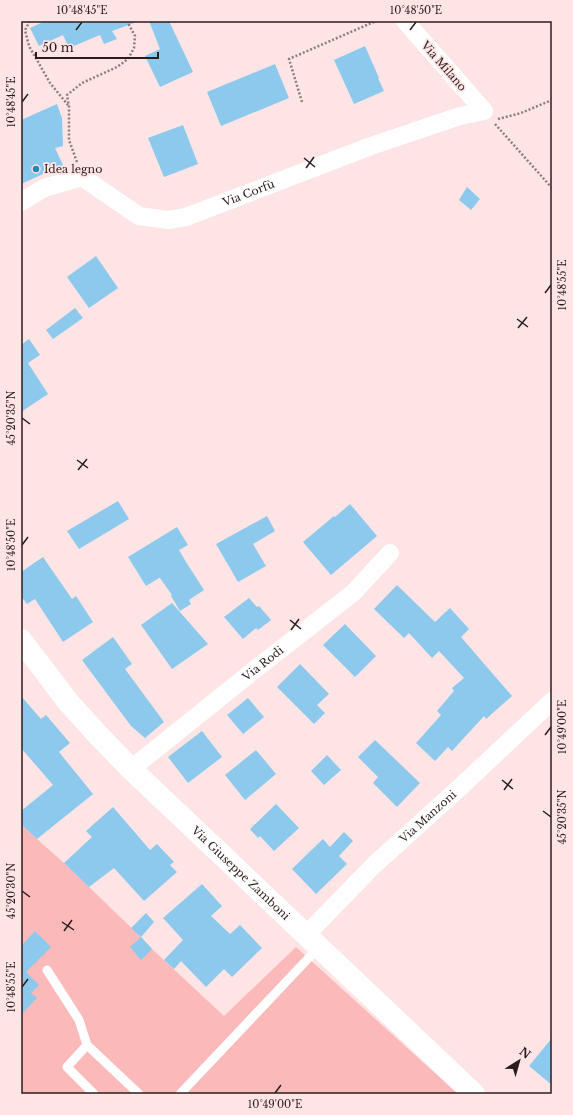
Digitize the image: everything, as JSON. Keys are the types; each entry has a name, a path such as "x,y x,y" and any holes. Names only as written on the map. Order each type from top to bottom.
{"street":[{"name":"Via Milano","path":"405,21 484,111"},
{"name":"Via Corfù","path":"82,177 139,216 168,220 186,217 371,146 460,116 484,111"},
{"path":"21,202 44,188 82,177"},
{"name":"Via Rodi","path":"131,769 252,671 353,593 390,553"},
{"name":"Via Giuseppe Zamboni","path":"21,640 69,703 131,769 474,1094"},
{"name":"Via Manzoni","path":"312,941 374,865 552,701"}],"lane":[{"path":"180,1094 312,941"},
{"path":"46,970 79,1020 87,1045 140,1094"},
{"path":"87,1045 67,1067 94,1094"}],"path":[{"path":"30,21 25,30 29,46 50,83 69,107"},
{"path":"82,177 69,140 69,107 67,95 82,83 117,67 128,60 134,48 135,36 127,21"},
{"path":"302,102 289,59 376,21"},
{"path":"484,111 494,120 521,113 552,100"},
{"path":"484,111 552,188"}],"shaded area":[{"path":"21,824 64,863 152,949 224,1016 296,947 458,1094 21,1094"}],"building":[{"path":"45,21 134,21 134,23 112,31 117,39 104,44 100,35 69,48 63,35 39,46 30,28"},
{"path":"149,21 169,21 193,72 160,87 145,56 160,49"},
{"path":"365,46 384,91 354,104 334,60"},
{"path":"275,64 289,98 221,126 207,92"},
{"path":"57,104 62,118 63,146 55,148 63,165 21,184 21,120"},
{"path":"183,125 198,164 164,177 148,138"},
{"path":"467,187 480,199 471,210 459,200"},
{"path":"96,256 118,288 89,308 67,277"},
{"path":"75,308 83,318 53,339 46,330"},
{"path":"29,339 40,355 28,363 48,394 21,412 21,345"},
{"path":"118,501 129,519 79,549 67,531"},
{"path":"350,504 377,536 331,575 303,542"},
{"path":"267,516 275,531 253,544 266,566 238,582 216,544"},
{"path":"177,527 188,545 179,550 204,590 189,600 191,604 180,611 171,596 172,595 160,578 146,586 128,557"},
{"path":"43,557 72,599 76,596 93,622 63,642 35,599 27,604 21,596 21,572"},
{"path":"397,585 435,622 450,608 469,629 461,637 512,696 486,719 484,716 452,751 448,747 435,761 416,743 441,715 437,711 454,691 452,688 464,678 439,651 432,658 409,633 404,638 374,609"},
{"path":"249,598 257,607 259,606 271,620 258,630 256,628 243,639 224,617"},
{"path":"172,603 208,644 172,669 141,625"},
{"path":"345,624 376,656 355,677 323,645"},
{"path":"113,637 132,664 125,669 164,722 145,738 131,726 82,660"},
{"path":"300,664 329,694 317,705 325,713 314,724 277,687"},
{"path":"21,696 41,719 46,715 70,743 59,752 93,794 37,839 21,824 21,811 53,785 21,748"},
{"path":"248,698 264,717 243,734 227,715"},
{"path":"202,731 222,757 188,783 168,757"},
{"path":"375,740 420,783 397,807 373,783 378,777 358,757"},
{"path":"256,750 276,774 245,800 225,775"},
{"path":"327,755 341,770 324,785 311,771"},
{"path":"276,804 299,828 274,851 260,836 258,838 250,829"},
{"path":"113,807 150,850 157,844 174,862 170,865 177,872 144,901 114,868 89,887 64,863 92,837 86,831"},
{"path":"344,832 353,841 339,856 347,864 316,894 292,869 323,839 330,847"},
{"path":"202,884 222,906 211,916 230,934 240,925 262,948 232,977 224,969 206,987 181,961 174,969 164,960 183,940 163,918"},
{"path":"146,913 154,922 141,937 131,928"},
{"path":"35,931 51,947 26,972 39,985 31,993 37,998 21,1015 21,946"},
{"path":"141,937 152,949 141,960 130,947"},
{"path":"552,1038 552,1085 529,1066"}],"place":[{"name":"Idea legno","path":"36,169"}]}
